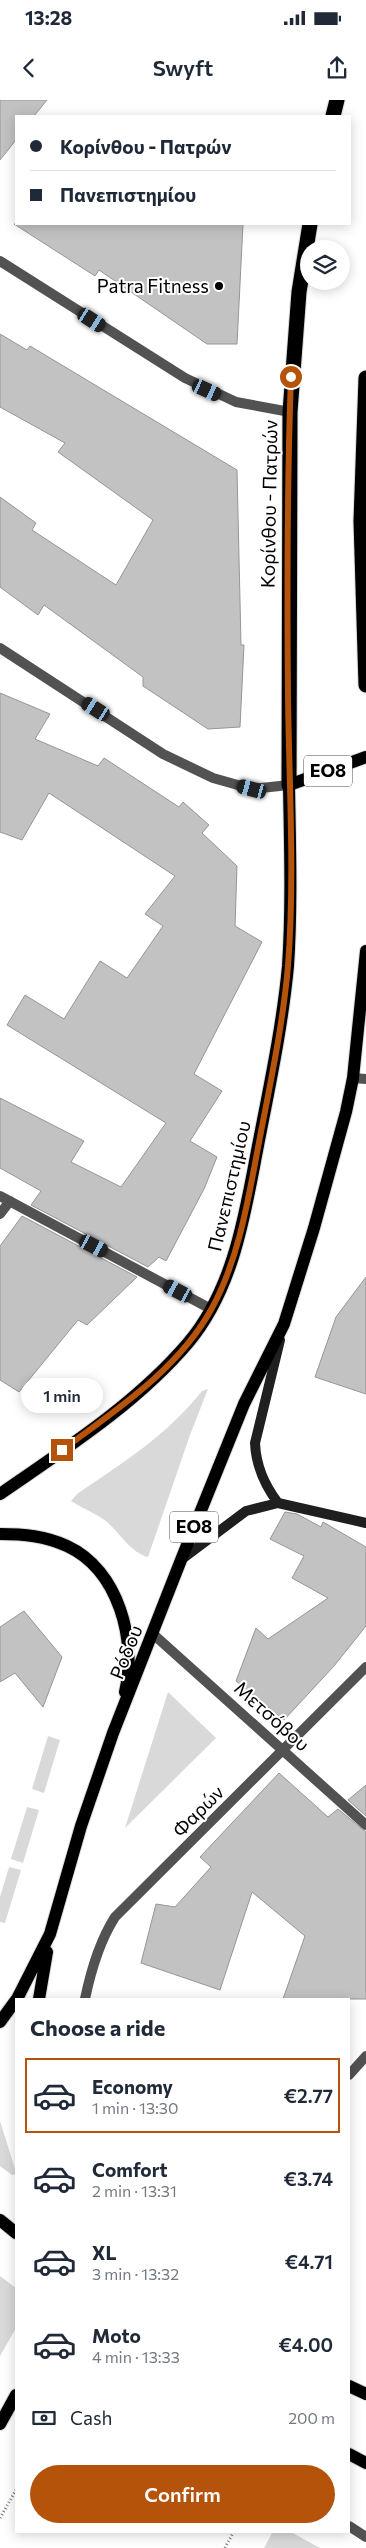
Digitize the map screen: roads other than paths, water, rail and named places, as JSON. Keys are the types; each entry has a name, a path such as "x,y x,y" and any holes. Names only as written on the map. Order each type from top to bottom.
{"highway":[{"path":"333,115 337,100"},
{"name":"Κορίνθου - Πατρών","path":"289,786 288,570 290,412 299,292 310,225"},
{"path":"366,378 362,521 366,685"}],"main road":[{"name":"ΕΟ8","path":"289,786 366,757"},
{"name":"Πανεπιστημίου","path":"0,1494 103,1420 152,1379 188,1342 212,1309 226,1279 251,1183 282,1013 290,921 289,786"},
{"name":"ΕΟ8","path":"284,1324 360,1078 366,951"},
{"name":"Ρόδου","path":"18,1998 50,1934 81,1826 113,1733 154,1634 181,1560 244,1404 284,1324"},
{"name":"ΕΟ8","path":"0,1534 22,1534 51,1540 69,1547 86,1558 109,1584 123,1618 129,1658 127,1683 113,1733"},
{"path":"39,1998 50,1934"},
{"name":"Ρόδου","path":"0,2022 15,2002"},
{"path":"0,2220 15,2232"},
{"path":"350,2386 366,2394"},
{"path":"0,2424 4,2406 15,2396"},
{"path":"350,2455 366,2463"}],"street":[{"path":"0,261 185,378 236,402 290,412"},
{"path":"0,648 163,754 213,778 252,789 289,786"},
{"path":"0,1196 212,1309"},
{"path":"0,1214 10,1201"},
{"path":"278,1503 261,1474 256,1460 255,1443 284,1324"},
{"path":"181,1560 246,1511 278,1503 366,1523"},
{"name":"Μετσόβου","path":"154,1634 366,1824"},
{"name":"Φαρών","path":"85,1998 99,1948 116,1917 366,1667"},
{"path":"350,2074 366,2056"},
{"path":"350,2527 366,2537"}],"place":[{"name":"Patra Fitness","path":"219,286"}]}
